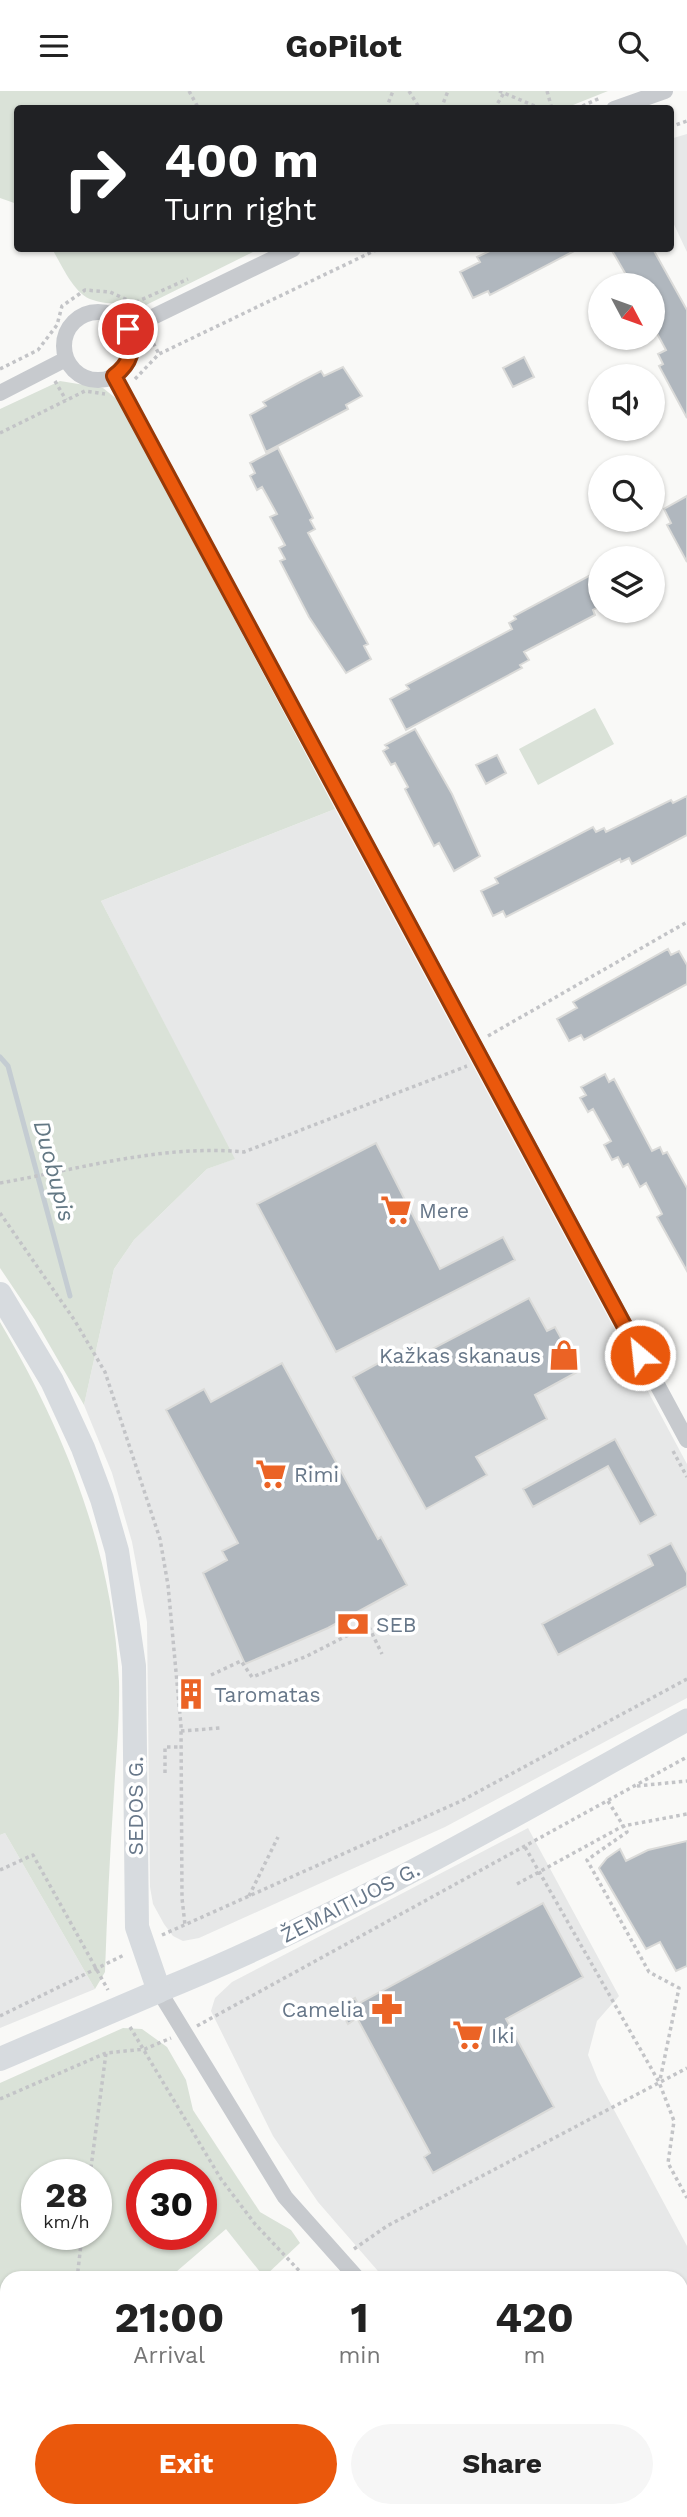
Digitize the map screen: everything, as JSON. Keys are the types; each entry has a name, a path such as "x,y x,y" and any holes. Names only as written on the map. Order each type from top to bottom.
{"main road":[{"name":"SEDOS G.","path":"0,1294 52,1381 83,1448 103,1499 117,1551 134,1666 136,1884 141,1944 159,1991"},
{"name":"ŽEMAITIJOS G.","path":"0,2059 222,1965 344,1907 687,1720"}],"street":[{"path":"610,102 665,91"},
{"path":"128,329 287,252"},
{"path":"112,389 129,361 132,350 128,329 113,314 102,311 80,316 73,322 64,340 66,359 81,376 112,389 468,1050 687,1440"},
{"path":"0,393 66,359"},
{"name":"SEDOS G.","path":"159,1991 285,2197 351,2271"}],"path":[{"path":"503,92 533,105"},
{"path":"0,433 85,391 112,389 136,379 159,354 372,252"},
{"path":"0,369 38,350 57,325 62,306 85,290 110,292 134,303 196,276"},
{"path":"471,1073 467,1066 468,1050 687,922"},
{"path":"0,1183 207,1149 244,1152 467,1066"},
{"path":"669,1443 687,1477"},
{"path":"211,1675 241,1661 252,1677 305,1657 368,1625 383,1654"},
{"path":"0,2016 98,1970 141,1944 461,1801 687,1679"},
{"path":"181,1731 220,1728"},
{"path":"164,1773 165,1747 181,1747"},
{"path":"0,2099 106,2053 145,2049 184,2033 687,1756"},
{"path":"634,1786 687,1781"},
{"path":"608,1801 627,1832 587,1860 649,1972 679,1988 659,2082"},
{"path":"517,1884 623,1826 687,1814"},
{"path":"248,1898 278,1837"},
{"path":"525,1847 659,2082 674,2121 668,2163 687,2198"},
{"path":"0,1870 33,1855 117,2008 145,2049 221,2179 255,2224 299,2271"},
{"path":"92,2159 106,2053"},
{"path":"341,2259 387,2226 687,2068"},
{"path":"78,2271 80,2250"}],"shaded area":[{"path":"0,91 608,91 573,105 14,105 14,203 0,198"},
{"path":"687,134 687,252 674,224 674,138"},
{"path":"54,252 253,252 136,310 86,297 69,279"},
{"path":"60,381 103,388 118,400 335,809 101,901 235,1159 207,1169 134,1240 114,1269 84,1405 35,1320 0,1268 0,409"},
{"path":"595,708 614,744 538,785 519,749"},
{"path":"335,809 687,1464 687,1698 445,1827 199,1938 183,1941 173,1936 153,1904 150,1887 147,1622 132,1542 112,1473 84,1405 114,1269 134,1240 207,1169 234,1159 101,901"},
{"path":"0,1322 45,1406 82,1494 107,1586 115,1633 119,1709 105,1972 95,1989 5,1833 0,1835"},
{"path":"528,1828 619,1996 597,2021 588,2055 598,2080 687,2246 687,2271 378,2271 318,2202 273,2136 211,2011 215,1998 232,1982"},
{"path":"5,1833 95,1989 0,2028 0,1835"},
{"path":"123,2028 142,2029 167,2047 186,2080 193,2110 260,2212 291,2230 300,2243 270,2271 259,2271 226,2229 217,2237 217,2159 126,2159 126,2250 202,2250 177,2271 0,2271 0,2083"}],"building":[{"path":"488,252 572,252 490,295 488,291 473,298 460,272 480,262 477,257"},
{"path":"613,252 655,252 687,310 687,418 665,377 665,364 658,354 666,350 665,273 625,273"},
{"path":"524,357 534,377 513,387 503,368"},
{"path":"343,367 362,396 346,405 348,409 266,452 250,415 266,406 263,402 321,371 324,376"},
{"path":"278,448 313,518 310,520 315,529 308,533 368,644 364,646 371,659 346,673 309,617 280,561 285,559 279,548 285,545 270,517 277,514 262,487 257,490 250,476 255,473 250,463"},
{"path":"687,496 687,562 667,525 671,523 665,508"},
{"path":"588,576 588,619 524,652 529,660 520,665 522,668 406,730 390,699 409,689 406,685 512,629 509,623 516,619 514,616"},
{"path":"415,729 452,794 480,856 454,871 439,843 434,846 405,789 408,787 395,763 391,765 383,751 388,748 385,745"},
{"path":"497,755 506,773 486,784 476,765"},
{"path":"687,796 687,835 632,864 629,858 621,862 620,859 506,917 503,911 493,916 481,891 498,883 495,878 593,827 596,832 604,828 606,832 671,800 673,803"},
{"path":"668,949 671,955 679,951 687,965 687,984 584,1040 581,1035 569,1041 557,1019 577,1008 573,1002"},
{"path":"605,1074 609,1082 614,1079 652,1151 660,1147 663,1154 667,1152 687,1188 687,1271 657,1217 662,1214 646,1183 640,1187 628,1164 623,1167 618,1157 612,1160 604,1145 611,1141 593,1109 588,1112 580,1098 586,1095 581,1087"},
{"path":"376,1143 440,1269 503,1237 515,1260 336,1352 257,1204"},
{"path":"529,1298 547,1331 555,1327 579,1371 535,1395 547,1419 476,1457 487,1475 426,1509 353,1377 415,1343 421,1355"},
{"name":"Rimi","path":"282,1363 378,1539 381,1537 407,1585 328,1628 245,1664 203,1573 227,1560 222,1551 238,1543 166,1410 204,1389 211,1402"},
{"path":"615,1439 656,1515 640,1524 608,1466 533,1507 523,1489"},
{"path":"671,1543 687,1573 687,1586 558,1655 542,1624 653,1565 648,1555"},
{"path":"687,1841 687,1966 676,1971 660,1942 646,1949 599,1868 620,1849 626,1861 648,1850"},
{"path":"543,1903 583,1977 506,2019 554,2107 433,2173 424,2157 430,2153 357,2018 348,2024 339,2007 355,1998 358,2004"}],"waterway":[{"name":"Duobupis","path":"0,1057 8,1066 70,1296"}],"place":[{"name":"Mere","path":"396,1210"},
{"name":"Kažkas skanaus","path":"564,1355"},
{"name":"Rimi","path":"271,1474"},
{"name":"SEB","path":"353,1624"},
{"name":"Taromatas","path":"191,1694"},
{"name":"Camelia","path":"387,2009"},
{"name":"Iki","path":"468,2035"}],"route":[{"path":"128,329 132,339 129,361 114,376 640,1355"}]}
